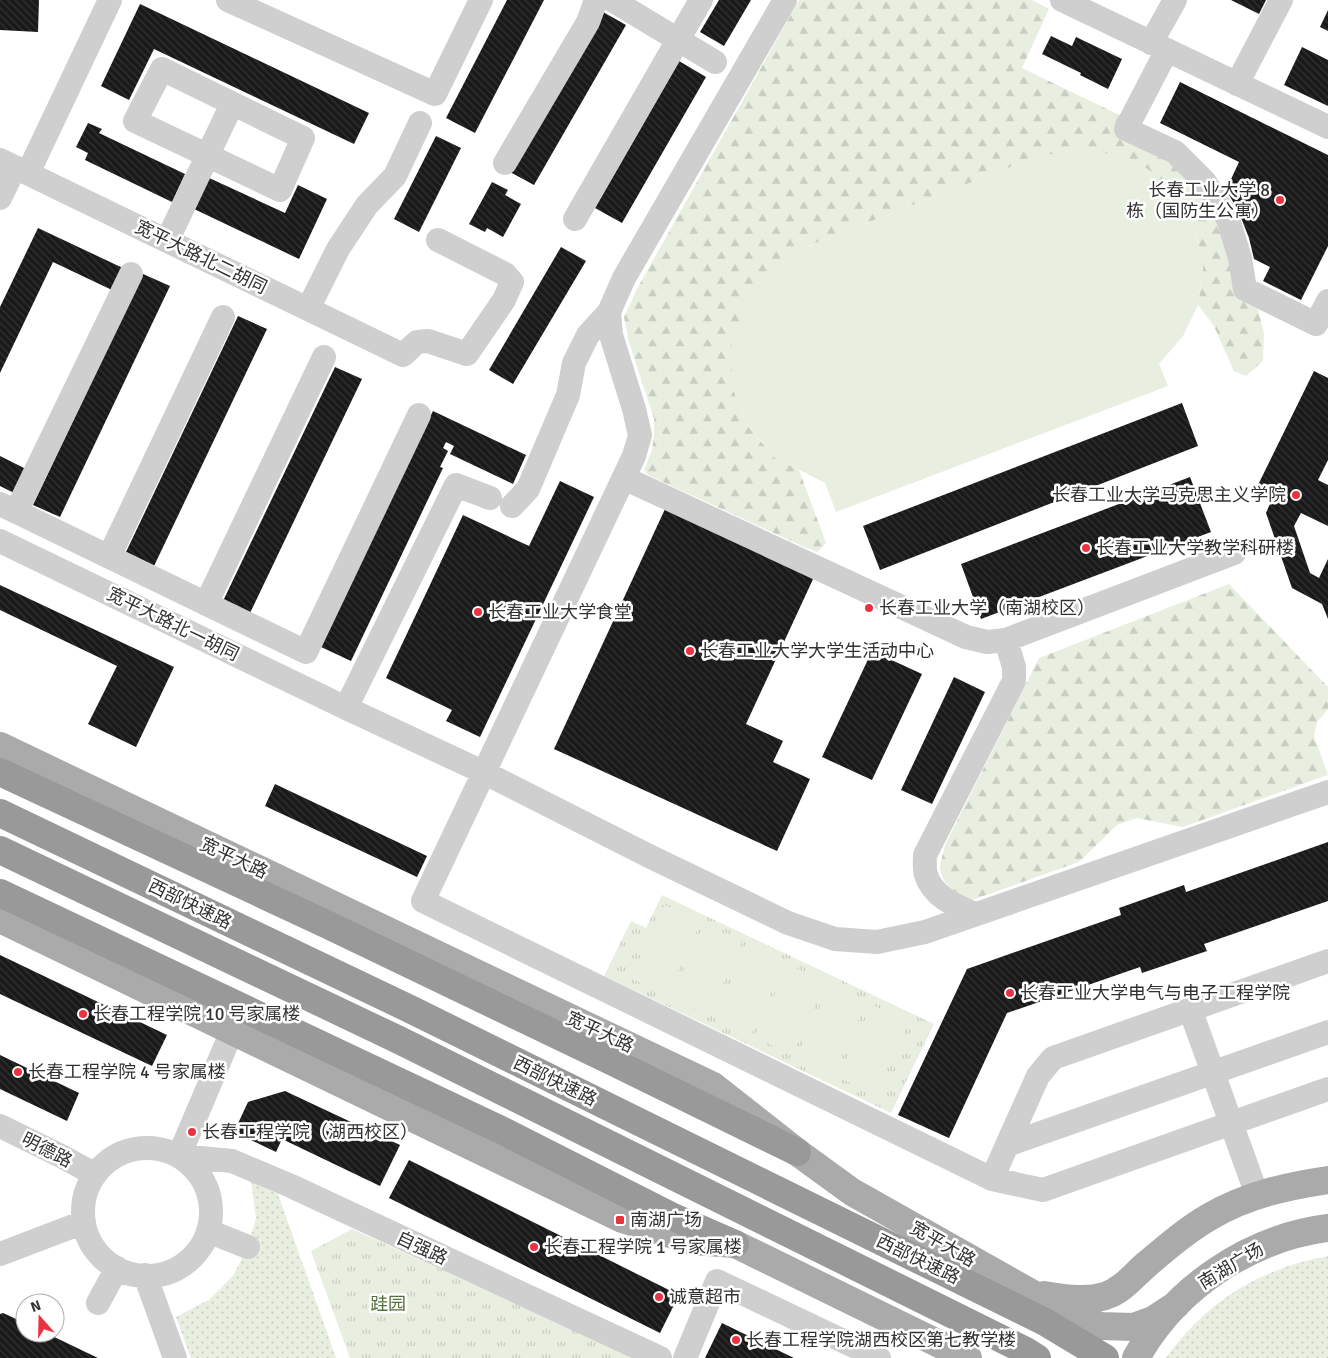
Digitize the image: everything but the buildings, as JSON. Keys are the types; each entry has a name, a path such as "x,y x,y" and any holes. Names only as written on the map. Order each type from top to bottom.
{"highway":[{"path":"0,772 326,924 797,1152"},
{"name":"西部快速路","path":"0,813 414,1011 1045,1322 1105,1358"},
{"name":"西部快速路","path":"0,850 399,1040 1026,1350 1037,1358"},
{"path":"0,893 501,1130 671,1216 735,1244"}],"main road":[{"name":"宽平大路","path":"0,746 713,1086 797,1152 852,1192 1070,1315 1100,1326 1134,1326 1153,1320 1176,1305"},
{"path":"0,919 622,1219 692,1241 735,1244 968,1358"},
{"path":"1028,1293 1076,1300 1104,1296 1122,1288 1179,1237 1212,1215 1257,1195 1296,1185 1328,1180"},
{"name":"南湖广场","path":"1136,1358 1158,1325 1176,1305 1218,1269 1242,1255 1267,1244 1293,1235 1328,1228"}],"street":[{"path":"0,198 14,167 110,0"},
{"path":"228,0 435,94 481,0"},
{"path":"442,104 495,0"},
{"path":"505,163 588,22 596,0"},
{"path":"612,0 715,62"},
{"path":"575,219 702,0"},
{"path":"512,506 528,489 568,395 574,363 588,336 609,312 624,278 785,0"},
{"path":"1062,0 1328,128"},
{"path":"1175,0 1126,130 1174,152 1205,182 1228,219 1240,258 1245,289 1316,324 1328,302"},
{"path":"1237,84 1280,0"},
{"path":"162,69 232,104 304,138 280,190 135,121 162,69"},
{"path":"167,241 232,104"},
{"path":"308,309 338,249 367,205 394,176 420,123"},
{"name":"宽平大路北二胡同","path":"14,167 402,355 417,342 428,342 467,354 504,300 512,282 505,274 438,240"},
{"path":"131,274 8,508 306,652 419,414"},
{"path":"609,312 612,335 640,434 634,456 423,900 992,1179 1043,1190 1328,1089"},
{"path":"109,557 223,317"},
{"path":"206,604 324,357"},
{"path":"624,478 966,637 986,642 1006,640 1234,553"},
{"path":"346,708 456,485 490,498"},
{"name":"宽平大路北一胡同","path":"0,541 483,772 651,857 788,923 836,938 877,942 925,932 1328,792"},
{"path":"156,617 170,586"},
{"path":"975,914 954,905 933,890 925,874 925,855 1014,681 1014,667 1006,640"},
{"path":"992,1179 1038,1076 1053,1058 1328,961"},
{"path":"1190,1010 1257,1195"},
{"path":"179,1156 232,1031"},
{"path":"1007,1145 1328,1032"},
{"name":"明德路","path":"0,1126 94,1174"},
{"path":"143,1148 165,1150 179,1156 201,1175 210,1196 212,1218 206,1240 193,1258 170,1272 157,1276 136,1275 116,1268 101,1257 89,1240 84,1222 84,1200 94,1174 103,1165 121,1153 143,1148"},
{"name":"自强路","path":"179,1156 232,1160 660,1358"},
{"path":"1,1249 84,1222"},
{"path":"208,1231 248,1247"},
{"path":"98,1303 116,1268"},
{"path":"145,1275 174,1358"},
{"path":"684,1358 717,1281 879,1358"}],"green space":[{"path":"799,0 1032,0 1049,9 1022,68 1163,136 1198,163 1256,302 1264,333 1263,361 1246,376 1234,371 1214,326 1198,305 1203,267 1195,229 1176,195 1148,170 1113,154 1039,156 803,248 772,272 732,386 747,425 774,457 799,470 826,543 817,552 648,475 644,470 652,450 654,419 629,342 624,317 637,289"},
{"path":"1074,150 1113,154 1148,169 1176,195 1195,229 1203,267 1198,305 1183,336 1159,364 1168,386 836,512 825,483 774,457 747,425 732,386 732,344 745,305 772,272 803,248 1039,156"},
{"path":"1229,584 1328,687 1328,709 1317,722 1314,736 1328,775 1183,827 1137,818 1117,825 1079,862 972,900 951,888 941,874 940,868 945,845 1039,658"},
{"path":"662,895 934,1024 891,1113 604,976 631,921 646,928"},
{"path":"664,905 701,922 667,995 630,978"},
{"path":"705,925 742,942 709,1015 671,998"},
{"path":"748,945 785,963 751,1035 714,1018"},
{"path":"789,965 826,982 792,1055 754,1037"},
{"path":"830,985 867,1002 833,1074 796,1057"},
{"path":"872,1005 909,1022 875,1095 838,1077"},
{"path":"251,1181 278,1194 336,1358 191,1358 176,1317 210,1299 233,1276 248,1247 256,1218"},
{"name":"跬园","path":"352,1229 637,1358 350,1358 311,1251"},
{"path":"1328,1256 1328,1358 1166,1358 1199,1320 1236,1290 1279,1269"}],"place":[{"name":"长春工业大学 8 栋（国防生公寓）","path":"1280,200"},
{"name":"长春工业大学马克思主义学院","path":"1296,495"},
{"name":"长春工业大学教学科研楼","path":"1086,548"},
{"name":"长春工业大学（南湖校区）","path":"869,608"},
{"name":"长春工业大学食堂","path":"478,612"},
{"name":"长春工业大学大学生活动中心","path":"690,651"},
{"name":"长春工业大学电气与电子工程学院","path":"1010,993"},
{"name":"长春工程学院 10 号家属楼","path":"83,1014"},
{"name":"长春工程学院 4 号家属楼","path":"18,1072"},
{"name":"长春工程学院（湖西校区）","path":"192,1132"},
{"name":"南湖广场","path":"620,1220"},
{"name":"长春工程学院 1 号家属楼","path":"534,1247"},
{"name":"诚意超市","path":"659,1297"},
{"name":"长春工程学院湖西校区第七教学楼","path":"736,1340"}]}
